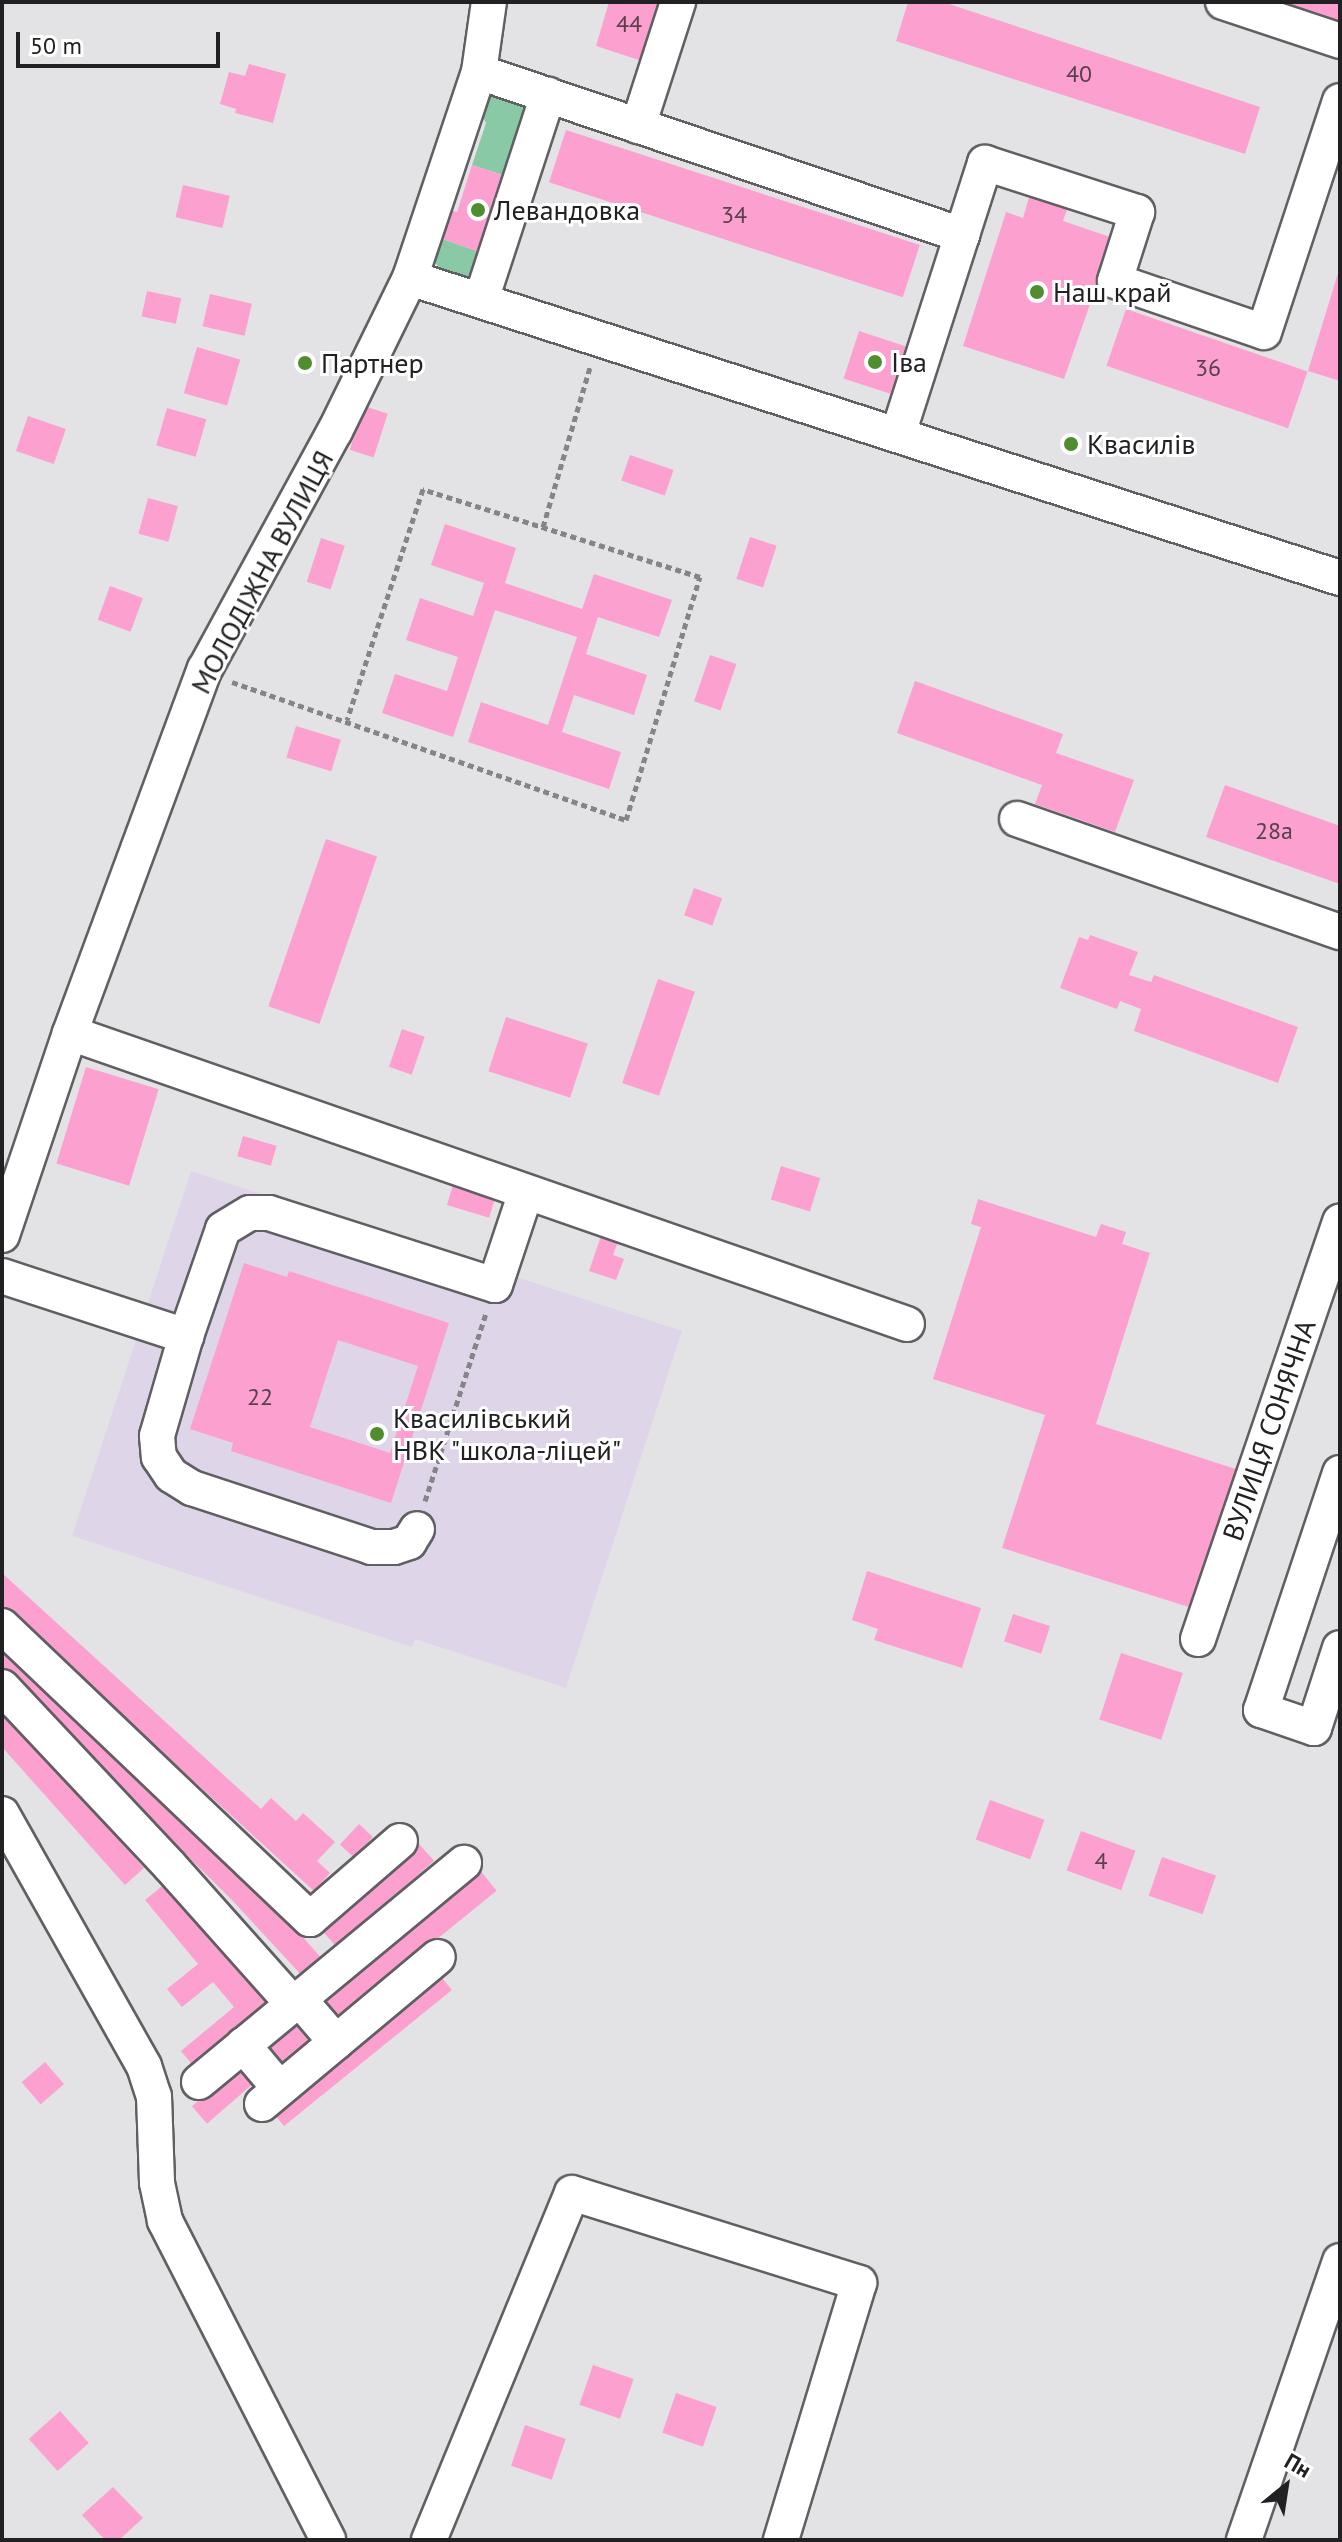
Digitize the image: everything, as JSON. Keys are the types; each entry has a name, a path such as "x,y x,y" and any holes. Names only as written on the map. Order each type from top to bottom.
{"street":[{"name":"МОЛОДІЖНА ВУЛИЦЯ","path":"2,1235 70,1033 204,673 335,431 410,278 479,72 489,2"},
{"path":"638,126 678,2"},
{"path":"1223,2 1340,41"},
{"path":"479,72 962,235"},
{"path":"481,300 548,95"},
{"path":"898,434 985,163 1137,212 1115,281 1264,332 1340,101"},
{"path":"410,278 1340,578"},
{"path":"1017,819 1340,932"},
{"path":"70,1033 907,1324"},
{"path":"417,1529 409,1542 402,1545 371,1547 192,1488 171,1475 159,1457 157,1436 186,1336 223,1229 250,1213 269,1213 495,1285 526,1192"},
{"name":"ВУЛИЦЯ СОНЯЧНА","path":"1198,1639 1340,1222"},
{"path":"2,1276 186,1336"},
{"path":"1340,1473 1261,1710 1314,1728 1340,1648"},
{"path":"2,1626 310,1919"},
{"path":"2,1687 336,2042"},
{"path":"2,1814 144,2066 154,2096 157,2183 165,2221 328,2540"},
{"path":"339,1966 308,1930 310,1919 400,1841"},
{"path":"199,2082 464,1863"},
{"path":"243,2045 271,2097 438,1957"},
{"path":"429,2540 572,2193 859,2283 781,2540"},
{"path":"1244,2540 1340,2261"}],"path":[{"path":"543,527 598,338"},
{"path":"204,673 347,720 626,820 700,577 423,489 347,720"},
{"path":"417,1529 495,1285"}],"shaded area":[{"name":"Квасилівський НВК \"школа-ліцей\"","path":"191,1171 682,1331 566,1688 415,1639 412,1647 72,1536"}],"green space":[{"path":"488,92 530,104 509,177 472,165 486,123 481,114"},
{"path":"437,237 485,254 473,275 458,278 443,273 434,261"}],"building":[{"path":"609,2 663,2 645,62 596,46"},
{"path":"908,2 943,2 1260,107 1245,154 896,41"},
{"path":"1274,2 1340,2 1340,24"},
{"path":"249,64 286,74 273,123 235,113 236,109 220,104 229,72 245,76"},
{"path":"566,130 920,245 903,297 549,182"},
{"name":"Левандовка","path":"472,165 509,177 485,254 437,237 446,209 457,212"},
{"path":"183,185 230,196 222,228 176,217"},
{"name":"Наш край","path":"1030,194 1068,207 1063,221 1113,238 1064,379 963,346 1006,212 1023,218"},
{"path":"1340,270 1340,381 1308,371"},
{"path":"147,291 181,298 176,324 142,316"},
{"path":"210,294 252,304 244,336 203,326"},
{"path":"1126,309 1308,372 1288,428 1106,366"},
{"name":"Іва","path":"859,331 906,346 890,394 844,379"},
{"path":"197,347 240,359 227,406 184,393"},
{"path":"364,406 388,414 374,457 350,450"},
{"path":"167,408 206,419 196,457 156,445"},
{"path":"28,416 66,429 54,464 16,451"},
{"path":"630,455 673,470 665,496 621,481"},
{"path":"148,498 178,506 168,542 138,534"},
{"path":"445,524 516,548 505,583 582,609 594,574 672,600 659,637 598,617 586,654 647,675 634,715 574,695 562,732 621,752 609,789 468,742 481,702 548,725 577,637 495,610 453,737 382,713 395,674 447,691 458,657 406,640 420,598 473,616 484,583 431,565"},
{"path":"750,537 777,546 763,587 736,579"},
{"path":"321,538 345,546 331,589 307,582"},
{"path":"110,586 143,598 131,632 98,620"},
{"path":"710,655 736,664 721,710 694,701"},
{"path":"915,681 1063,734 1056,753 1134,780 1115,832 1035,804 1042,785 897,733"},
{"path":"296,726 341,740 331,771 286,758"},
{"path":"1225,785 1340,826 1340,884 1206,837"},
{"path":"326,839 377,857 319,1024 268,1006"},
{"path":"694,888 722,898 712,926 684,915"},
{"path":"1090,935 1138,952 1129,975 1151,982 1154,975 1298,1027 1278,1083 1134,1031 1141,1009 1120,1001 1117,1009 1060,988 1079,937 1088,940"},
{"path":"658,979 695,992 659,1096 622,1083"},
{"path":"506,1017 588,1044 570,1098 488,1071"},
{"path":"402,1029 425,1037 412,1075 389,1067"},
{"path":"86,1067 159,1089 129,1186 56,1164"},
{"path":"243,1136 277,1146 271,1166 237,1156"},
{"path":"781,1166 820,1178 810,1211 771,1199"},
{"path":"454,1182 496,1195 489,1218 447,1205"},
{"path":"978,1199 1096,1237 1101,1224 1126,1232 1122,1244 1150,1253 1096,1424 1239,1470 1195,1609 1002,1548 1045,1415 933,1379 981,1227 971,1224"},
{"path":"603,1230 620,1236 613,1255 624,1259 616,1280 589,1271"},
{"path":"244,1263 287,1277 289,1271 449,1323 391,1503 231,1451 233,1443 190,1429","holes":["338,1340 418,1366 390,1453 310,1427"]},
{"path":"867,1571 981,1608 962,1668 874,1640 878,1629 852,1620"},
{"path":"2,1573 261,1809 271,1798 296,1821 303,1813 335,1842 317,1861 330,1873 314,1891 2,1606"},
{"path":"1013,1614 1050,1626 1041,1654 1004,1642"},
{"path":"2,1641 263,1893 326,1963 306,1980 230,1898 2,1673"},
{"path":"1121,1653 1183,1673 1161,1740 1099,1720"},
{"path":"2,1709 144,1868 125,1885 2,1747"},
{"path":"990,1800 1045,1820 1030,1859 976,1839"},
{"path":"359,1824 373,1837 354,1857 340,1844"},
{"path":"1081,1831 1136,1851 1121,1890 1067,1870"},
{"path":"418,1843 434,1861 337,1948 321,1930"},
{"path":"1162,1857 1216,1876 1203,1914 1149,1896"},
{"path":"479,1869 497,1891 333,2023 316,2001"},
{"path":"167,1882 271,2007 196,2069 181,2051 234,2007 213,1982 182,2007 167,1989 198,1964 145,1900"},
{"path":"438,1973 452,1990 284,2126 270,2109"},
{"path":"306,2018 320,2035 276,2071 262,2054"},
{"path":"244,2061 259,2078 207,2124 192,2106"},
{"path":"45,2062 64,2084 41,2104 22,2082"},
{"path":"593,2365 634,2379 620,2419 579,2405"},
{"path":"676,2393 717,2407 703,2447 662,2433"},
{"path":"60,2411 89,2443 58,2471 29,2439"},
{"path":"525,2425 566,2439 552,2480 511,2466"},
{"path":"113,2487 143,2518 119,2540 105,2540 82,2515"}],"place":[{"name":"Левандовка","path":"478,210"},
{"name":"Наш край","path":"1037,292"},
{"name":"Іва","path":"875,362"},
{"name":"Партнер","path":"305,363"},
{"name":"Квасилів","path":"1071,444"},
{"name":"Квасилівський НВК \"школа-ліцей\"","path":"377,1434"}]}
